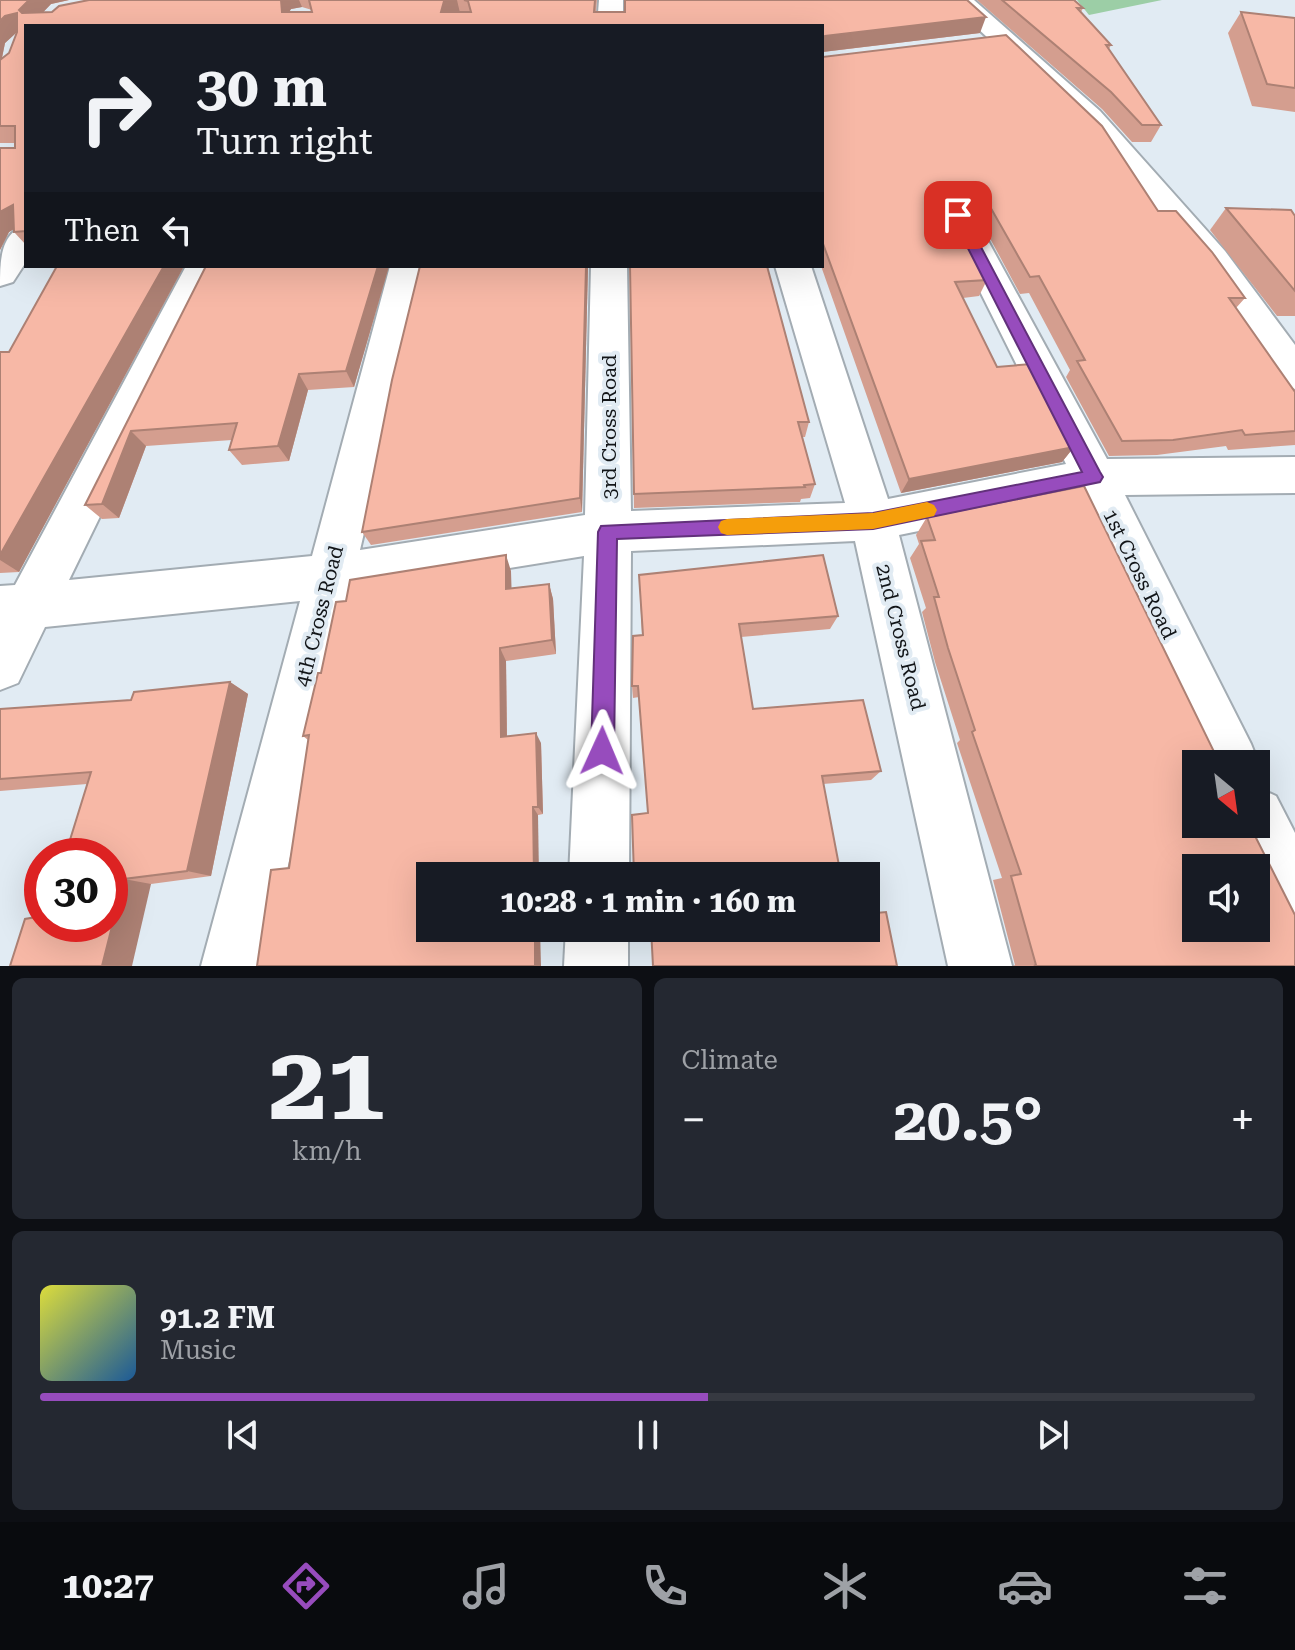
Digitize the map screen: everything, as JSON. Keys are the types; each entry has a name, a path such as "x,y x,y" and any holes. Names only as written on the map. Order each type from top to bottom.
{"street":[{"path":"610,24 611,0"},
{"path":"959,0 992,42 1090,117 1213,259 1295,374"},
{"name":"1st Cross Road","path":"958,215 1094,477 1224,750"},
{"path":"0,274 24,239"},
{"path":"0,665 15,607 203,268"},
{"name":"4th Cross Road","path":"233,966 407,268"},
{"name":"3rd Cross Road","path":"599,862 608,532 609,268"},
{"name":"2nd Cross Road","path":"794,268 873,521 980,966"},
{"path":"15,607 329,576 608,532 873,521 1094,477 1295,475"},
{"path":"1266,838 1295,898"},
{"path":"596,966 597,942"}],"green space":[{"path":"1077,0 1162,0 1089,15"}],"building":[{"path":"0,0 29,0 19,10 22,13 52,12 59,6 89,0 281,0 282,12 312,12 309,0 448,0 444,1 441,12 471,12 468,1 464,0 595,0 594,12 625,12 625,0 967,0 986,17 824,37 824,24 24,24 24,231 14,232 13,205 0,212 0,148 15,148 15,126 0,126 0,60 9,53 17,32 17,13 0,21"},
{"path":"1002,0 1074,0 1083,8 1077,8 1111,45 1106,45 1161,125 1142,125 1111,92"},
{"path":"1241,12 1295,18 1295,88 1267,84"},
{"path":"1006,35 1102,126 1158,211 1176,211 1212,252 1245,298 1229,298 1295,392 1295,431 1245,435 1242,430 1173,440 1122,441 1077,361 1085,360 1039,276 1030,277 980,189 964,185 950,189 946,199 987,280 955,282 997,367 1031,364 1074,447 909,479 824,246 824,57"},
{"path":"1226,208 1291,210 1295,216 1295,291"},
{"path":"56,268 163,268 0,555 0,352 9,352"},
{"path":"205,268 377,268 346,371 299,374 278,446 229,450 237,423 131,431 102,504 85,505"},
{"path":"420,268 586,268 580,498 362,532 392,380"},
{"path":"630,268 768,268 809,422 798,422 815,484 805,487 634,494"},
{"path":"1084,486 1213,750 1182,750 1182,838 1256,838 1264,854 1182,854 1182,942 1270,942 1270,866 1295,915 1295,966 1034,966 1011,876 1021,874 972,732 975,730 948,648 934,597 939,597 921,541 935,540 927,517"},
{"path":"506,555 506,589 549,584 552,640 500,648 501,737 536,733 538,807 533,807 534,862 416,862 416,942 535,942 535,966 257,966 271,870 289,868 309,735 303,736 318,673 321,673 336,602 346,601 350,580"},
{"path":"823,555 838,616 739,624 753,709 863,700 881,771 822,776 838,862 634,862 632,815 648,813 638,686 632,686 633,636 643,635 639,575"},
{"path":"230,682 187,871 128,878 128,838 71,838 91,772 0,779 0,709 131,700 134,692"},
{"path":"886,912 897,966 653,966 652,942 880,942 880,913"},
{"path":"24,922 24,942 108,942 102,966 10,966"}],"slow traffic":[{"path":"727,527 873,521 927,510"}],"route":[{"path":"602,751 608,532 873,521 1094,477 989,280 958,215"}]}
